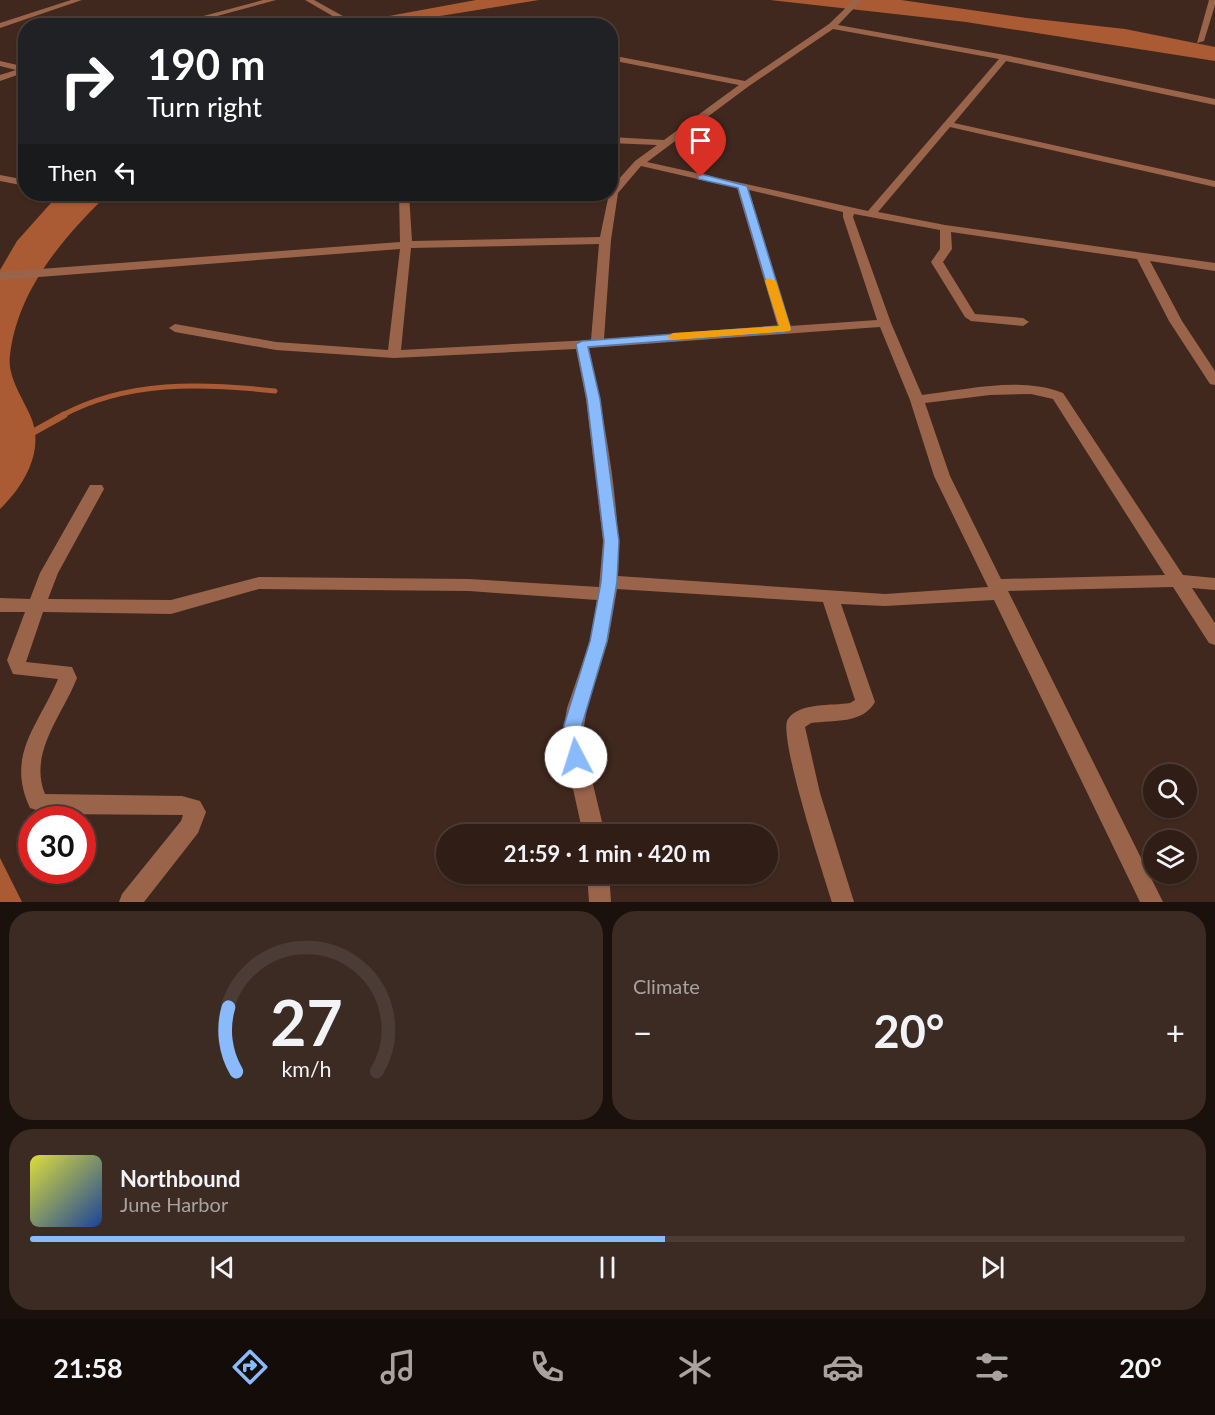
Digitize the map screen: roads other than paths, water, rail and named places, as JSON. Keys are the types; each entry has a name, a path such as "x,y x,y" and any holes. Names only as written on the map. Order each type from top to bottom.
{"street":[{"path":"19,18 78,0"},
{"path":"201,18 272,0"},
{"path":"309,0 342,18"},
{"path":"618,187 639,163 746,84 832,26 858,0"},
{"path":"1200,41 1213,0"},
{"path":"3,23 18,18"},
{"path":"832,26 1005,57 1215,102"},
{"path":"871,214 1005,57"},
{"path":"618,58 746,84"},
{"path":"618,65 626,60"},
{"path":"0,63 18,67"},
{"path":"0,78 18,72"},
{"path":"948,124 1215,184"},
{"path":"618,140 666,143"},
{"path":"639,163 849,210 945,228 1215,267"},
{"path":"0,178 18,181"},
{"path":"742,186 785,329"},
{"path":"394,354 406,245 404,201"},
{"path":"592,824 572,739 577,708 599,641 608,588 611,541 605,479 593,399 589,343 612,201"},
{"path":"849,210 848,217 885,323 917,400 942,476 1152,902"},
{"path":"945,228 946,249 937,262 967,314 976,319 1023,322"},
{"path":"0,276 406,245 605,240"},
{"path":"1142,257 1160,297 1215,381"},
{"path":"176,328 276,346 394,354 885,323"},
{"path":"917,400 1028,389 1053,392 1215,638"},
{"path":"96,489 49,573 20,646 17,665 26,670 65,672 68,678 30,756 30,774 37,801 49,805 182,805 193,808 195,812 190,826 130,902"},
{"path":"0,604 171,607 259,584 608,588 885,600 998,589 1176,581 1215,584"},
{"path":"830,596 864,702 857,709 804,717 796,723 795,730 810,794 843,902"},
{"path":"599,884 600,902"}],"waterway":[{"path":"61,416 86,404 138,390 220,386 275,391"},
{"path":"28,435 64,415"}]}
